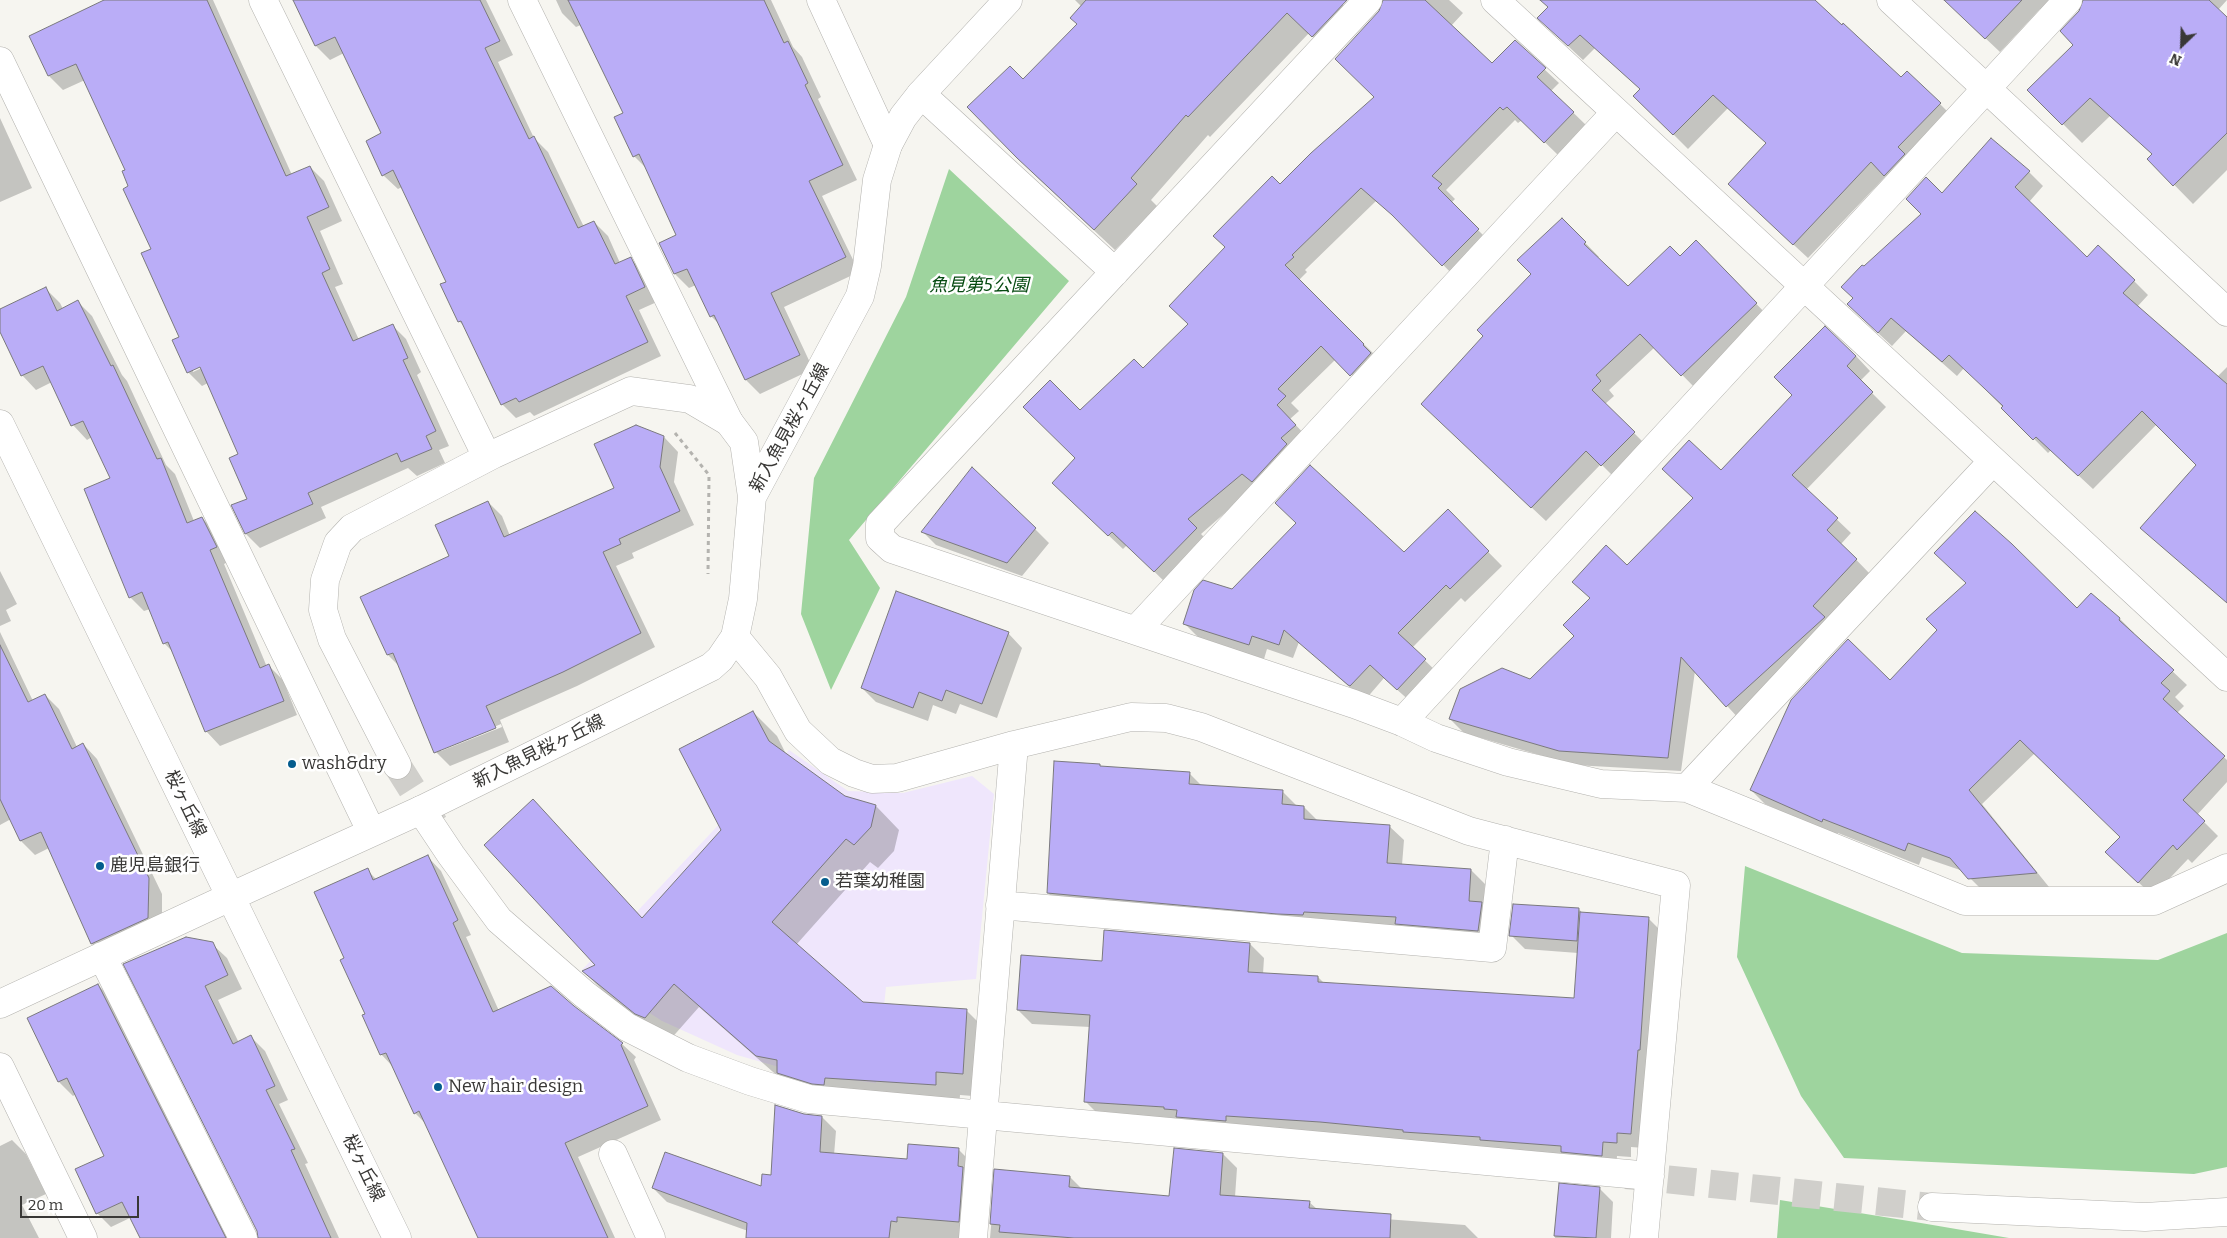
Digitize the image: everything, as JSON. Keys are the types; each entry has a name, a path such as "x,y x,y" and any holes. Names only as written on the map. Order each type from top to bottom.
{"street":[{"path":"262,0 487,457"},
{"path":"522,0 729,422 744,442 752,497"},
{"path":"821,0 888,145"},
{"name":"新入魚見桜ヶ丘線","path":"0,1004 371,831 422,810 711,667 720,659 735,638 742,599 752,497 860,296 867,266 877,180 888,145 903,117 921,94 1008,0"},
{"path":"1368,0 880,524 880,538 892,549 1136,630 1402,722 1436,738 1508,762 1592,782 1687,788 1965,901 2154,901 2227,868"},
{"path":"1495,0 2227,677"},
{"path":"1891,0 2227,312"},
{"path":"1402,722 2068,0"},
{"path":"0,61 371,831"},
{"path":"921,94 1115,272"},
{"path":"1136,630 1616,112"},
{"path":"397,765 332,639 323,610 325,580 338,542 352,528 487,457 631,391 690,399 729,422"},
{"name":"桜ヶ丘線","path":"0,424 397,1238"},
{"path":"1687,788 1994,461"},
{"path":"735,638 768,678 798,731 830,761 854,773 872,779 897,778 1014,745 1131,717 1166,718 1201,727 1469,831 1676,885 1644,1238"},
{"path":"973,1238 1014,745"},
{"path":"422,810 451,855 500,920 584,994 627,1027 688,1058 750,1081 809,1099 1650,1176"},
{"path":"1000,905 1492,948 1505,840"},
{"path":"102,956 243,1238"},
{"path":"0,1066 83,1238"},
{"path":"613,1154 651,1238"},
{"path":"1932,1207 2145,1217 2227,1212"}],"path":[{"path":"670,429 679,436 709,475 708,582"}],"shaded area":[{"name":"若葉幼稚園","path":"789,750 848,791 903,793 972,776 994,794 976,979 886,987 876,1083 800,1073 737,1055 662,1021 582,970"}],"green space":[{"name":"魚見第5公園","path":"949,169 1069,281 849,540 880,588 831,690 801,614 814,478 906,297"},
{"path":"1745,866 1962,953 2158,960 2227,933 2227,1167 2194,1174 1844,1158 1801,1096 1737,957"},
{"path":"1780,1200 1915,1222 2009,1238 1777,1238"}],"building":[{"path":"104,0 207,0 286,176 310,166 329,207 307,217 330,269 322,273 353,341 393,324 408,358 403,360 436,431 426,436 432,449 401,462 397,453 308,493 313,504 245,534 231,505 247,499 229,458 238,454 200,367 187,373 172,340 179,337 141,253 151,249 123,189 128,186 122,171 125,170 76,64 48,76 29,36"},
{"path":"293,0 480,0 500,41 485,48 529,139 534,136 578,228 594,221 615,264 631,257 645,287 626,296 648,342 519,402 516,398 501,405 461,321 458,322 440,284 446,282 393,170 382,176 366,141 381,133 335,37 315,46"},
{"path":"568,0 764,0 784,43 788,41 808,83 805,85 843,165 809,181 846,257 771,293 800,355 745,380 714,315 710,317 687,269 674,274 659,243 676,235 639,154 633,157 614,117 623,113"},
{"path":"1086,0 1347,0 1312,37 1287,13 1188,117 1186,115 1131,178 1137,184 1094,230 1017,158 967,107 1010,66 1023,79 1077,24 1070,18"},
{"path":"1383,0 1425,0 1492,63 1515,40 1546,68 1537,77 1574,112 1544,143 1507,107 1503,110 1500,107 1432,176 1442,184 1438,188 1479,229 1442,266 1392,215 1361,188 1292,255 1294,257 1285,265 1371,353 1350,376 1321,346 1278,389 1286,396 1277,405 1296,425 1281,438 1287,444 1252,482 1242,474 1188,519 1197,528 1154,572 1112,532 1108,536 1052,483 1075,458 1023,407 1050,380 1080,410 1134,359 1143,368 1188,324 1169,306 1225,247 1213,236 1272,176 1280,184 1311,153 1374,97 1335,59 1379,11"},
{"path":"1540,0 1815,0 1842,25 1843,23 1901,77 1907,71 1941,103 1898,147 1905,154 1884,176 1871,162 1793,245 1728,184 1766,143 1713,95 1673,135 1633,96 1640,89 1580,35 1568,46 1537,18 1548,7"},
{"path":"1944,0 2022,0 1985,39"},
{"path":"2083,0 2209,0 2227,17 2227,133 2173,186 2147,159 2152,154 2090,98 2062,125 2027,90 2073,45 2060,31 2079,11"},
{"path":"1991,138 2030,171 2015,187 2087,257 2098,245 2135,280 2123,293 2227,384 2227,603 2140,528 2196,465 2142,411 2078,476 2036,437 2033,440 2001,408 2003,406 1949,355 1942,362 1891,318 1878,333 1847,304 1853,298 1841,287 1862,265 1864,266 1921,214 1906,199 1926,177 1942,193"},
{"path":"1562,218 1586,242 1584,244 1628,286 1670,246 1680,256 1696,240 1757,303 1681,376 1640,334 1596,375 1601,381 1592,390 1635,432 1601,466 1586,451 1531,508 1421,404 1483,336 1477,330 1531,274 1517,260"},
{"path":"46,287 57,311 78,300 111,366 113,365 157,459 161,458 187,523 202,517 217,547 210,550 260,668 269,664 284,701 205,732 168,642 163,644 142,592 129,598 84,489 110,478 83,421 71,426 43,366 21,376 0,332 0,309"},
{"path":"1825,326 1856,356 1847,366 1873,392 1792,475 1838,518 1827,530 1857,559 1813,606 1825,617 1726,707 1681,657 1668,758 1559,751 1449,719 1460,689 1502,668 1530,679 1574,636 1563,625 1590,598 1572,582 1606,545 1627,565 1693,498 1662,469 1689,440 1721,470 1792,395 1774,377"},
{"path":"636,425 664,436 660,467 680,511 619,539 621,544 603,552 641,633 563,672 486,706 496,728 434,753 393,653 387,655 360,597 449,556 435,525 488,501 504,537 614,488 594,444"},
{"path":"1310,465 1404,552 1448,509 1489,551 1450,589 1446,585 1398,633 1426,659 1397,690 1370,665 1350,686 1348,685 1284,630 1279,645 1252,636 1249,645 1183,624 1194,590 1203,580 1232,589 1296,523 1275,503"},
{"path":"972,467 1036,528 1007,563 921,532"},
{"path":"1975,511 2012,544 2077,608 2091,593 2174,670 2161,683 2170,691 2163,699 2225,756 2183,800 2205,821 2177,850 2173,845 2138,883 2105,852 2120,837 2020,740 1969,790 2037,873 1968,879 1950,858 1908,843 1905,851 1823,819 1822,822 1750,790 1791,700 1848,639 1890,680 1937,630 1926,619 1966,583 1934,553"},
{"path":"896,591 1009,632 982,704 946,690 942,701 919,692 913,708 861,688"},
{"path":"0,645 28,702 45,694 72,749 83,743 149,878 148,918 91,944 41,832 20,841 0,799"},
{"path":"753,711 769,741 845,796 876,805 871,827 854,845 846,839 772,922 863,1002 967,1009 963,1074 936,1072 936,1085 825,1078 824,1085 812,1084 777,1073 777,1060 756,1056 674,984 645,1018 635,1014 582,971 595,965 484,845 533,799 642,918 721,830 679,749"},
{"path":"1054,761 1190,772 1189,784 1283,790 1282,804 1304,806 1304,819 1390,825 1387,863 1471,869 1469,901 1482,902 1478,931 1395,924 1396,917 1304,912 1303,915 1277,914 1047,893"},
{"path":"428,855 458,920 453,923 493,1012 551,986 623,1043 621,1045 648,1106 565,1143 608,1238 478,1238 419,1111 414,1114 386,1053 380,1055 362,1015 365,1014 340,960 344,958 314,892 368,868 373,880"},
{"path":"1513,904 1579,908 1577,941 1509,936"},
{"path":"1580,912 1649,917 1640,1050 1638,1050 1631,1134 1617,1133 1617,1143 1603,1142 1602,1156 1561,1152 1561,1146 1480,1140 1480,1137 1403,1132 1403,1130 1320,1122 1226,1116 1226,1121 1176,1117 1177,1110 1164,1109 1164,1107 1084,1102 1090,1015 1017,1010 1021,955 1102,961 1104,930 1250,943 1248,972 1318,976 1318,982 1574,998"},
{"path":"186,937 213,942 228,975 205,986 233,1044 251,1035 275,1086 266,1090 295,1149 291,1150 331,1238 258,1238 257,1231 123,964"},
{"path":"98,984 226,1238 140,1238 122,1202 96,1214 75,1169 104,1156 67,1078 58,1082 27,1018"},
{"path":"775,1105 804,1114 822,1116 820,1152 907,1159 908,1144 959,1148 958,1166 963,1167 959,1222 897,1217 897,1222 891,1221 889,1238 746,1238 747,1223 652,1188 665,1152 761,1186 762,1174 771,1175"},
{"path":"1174,1148 1223,1153 1220,1195 1310,1201 1309,1208 1391,1214 1390,1238 1074,1238 999,1232 1000,1225 990,1224 994,1169 1070,1176 1069,1187 1169,1196"},
{"path":"1559,1183 1600,1187 1596,1238 1554,1236"}],"tunnel":[{"path":"397,765 436,827"},
{"path":"1626,1175 1932,1207"}],"place":[{"name":"wash&dry","path":"292,764"},
{"name":"鹿児島銀行","path":"100,866"},
{"name":"若葉幼稚園","path":"825,882"},
{"name":"New hair design","path":"438,1087"}]}
